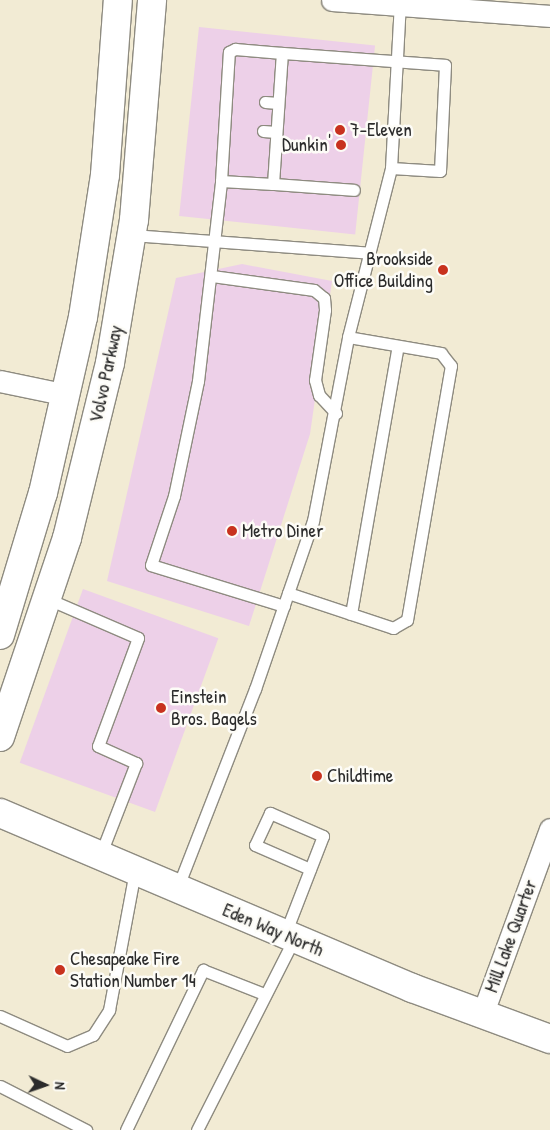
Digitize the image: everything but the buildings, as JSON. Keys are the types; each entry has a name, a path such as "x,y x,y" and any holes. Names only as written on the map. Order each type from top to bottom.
{"main road":[{"name":"Volvo Parkway","path":"0,635 41,502 67,396 85,308 105,175 118,0"},
{"name":"Volvo Parkway","path":"0,737 48,599 86,468 111,354 132,235 143,147 152,0"},
{"name":"Eden Way North","path":"0,813 289,936 482,1015 550,1038"}],"street":[{"path":"332,0 550,16"},
{"path":"0,381 67,396"},
{"name":"Mill Lake Quarter","path":"482,1015 550,829"}],"lane":[{"path":"178,889 284,606 313,521 336,413 348,338 391,168 400,4"},
{"path":"284,606 151,565 174,496 194,400 216,240 220,181 227,129 229,52 235,49 446,65 440,171 391,168"},
{"path":"273,184 282,53"},
{"path":"265,102 278,103"},
{"path":"263,131 276,132"},
{"path":"220,181 354,190"},
{"path":"132,235 369,253"},
{"path":"212,276 314,290 324,298 325,310 315,380 319,395 336,413"},
{"path":"288,592 393,628 407,620 430,501 451,366 441,353 348,338"},
{"path":"352,614 398,346"},
{"path":"48,599 138,638 98,746 136,763 100,856"},
{"path":"197,1130 264,994 289,936 310,869 323,836 270,813 255,845 310,869"},
{"path":"0,1016 67,1046 93,1036 110,1010 135,871"},
{"path":"126,1130 203,970 264,994"},
{"path":"0,1086 86,1130"}],"shaded area":[{"path":"199,27 375,46 355,234 179,216"},
{"path":"242,264 332,281 310,434 249,626 107,581 176,278"},
{"path":"83,589 218,638 155,812 20,763"}],"place":[{"name":"7-Eleven","path":"340,130"},
{"name":"Dunkin'","path":"341,145"},
{"name":"Brookside Office Building","path":"443,270"},
{"name":"Metro Diner","path":"232,531"},
{"name":"Einstein Bros. Bagels","path":"161,708"},
{"name":"Childtime","path":"317,776"},
{"name":"Chesapeake Fire Station Number 14","path":"60,970"}]}
